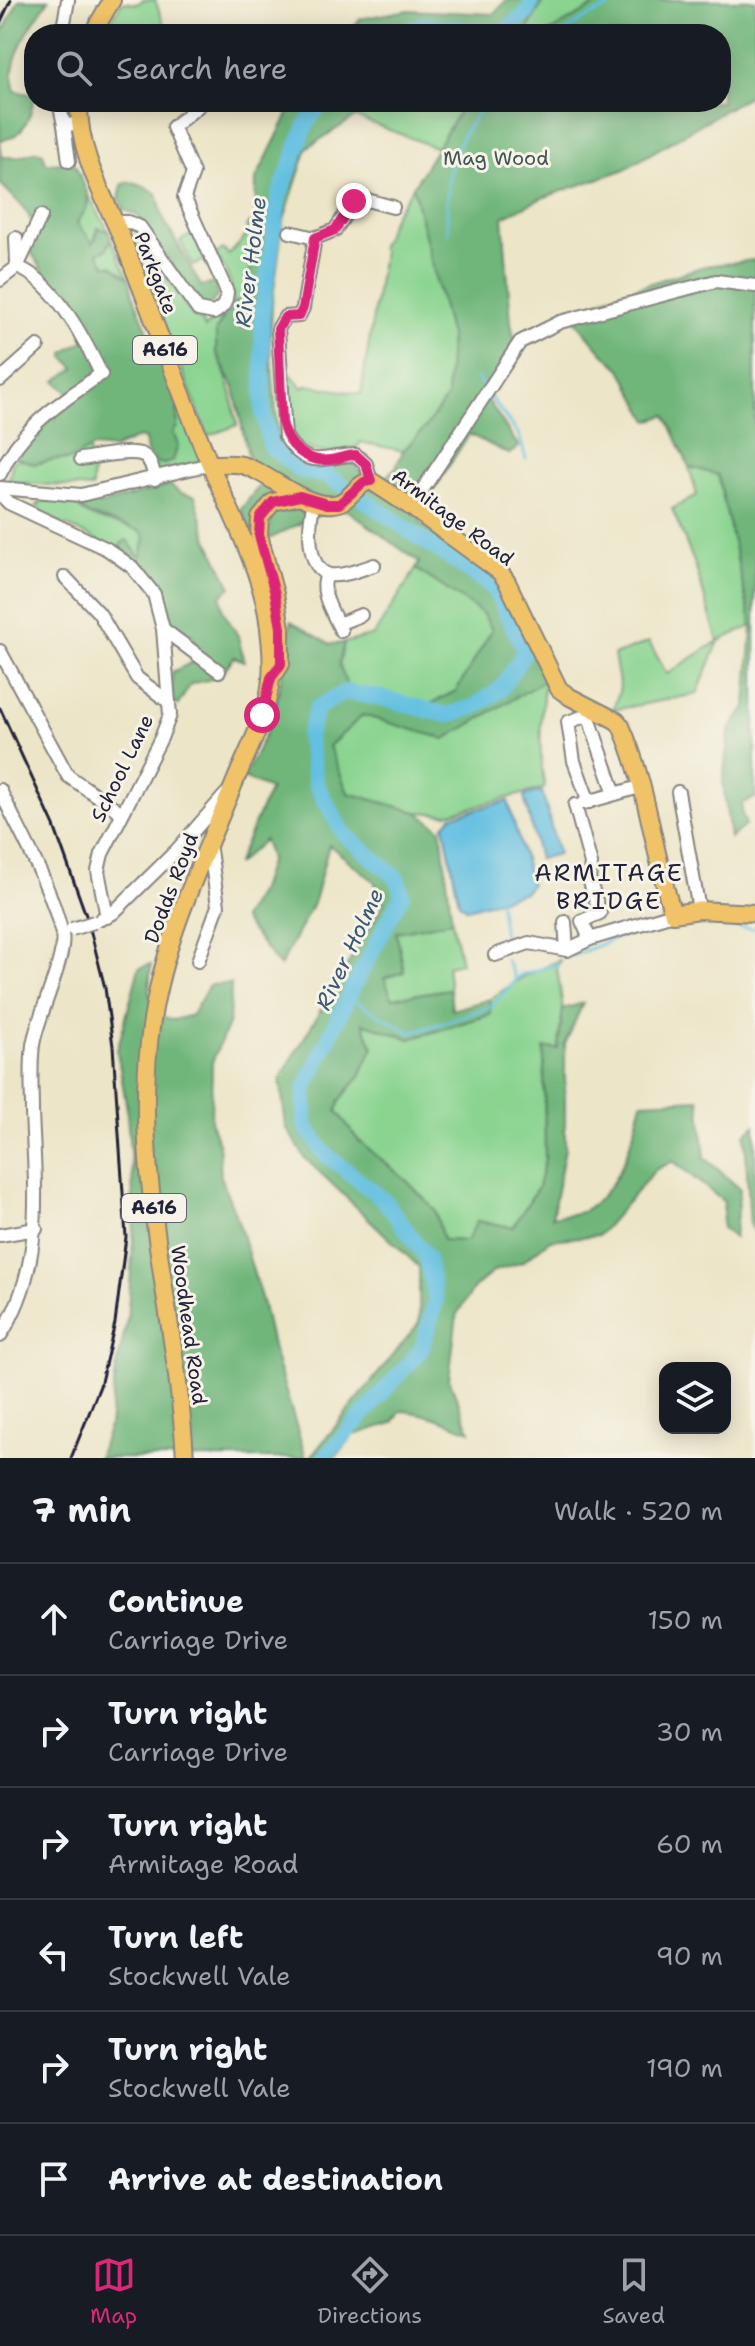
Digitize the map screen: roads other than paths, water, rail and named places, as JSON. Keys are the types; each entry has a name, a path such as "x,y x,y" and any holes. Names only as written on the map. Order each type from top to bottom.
{"main road":[{"path":"98,24 112,0"},
{"name":"A616","path":"75,130 78,112"},
{"name":"Parkgate","path":"75,130 115,222 210,464"},
{"path":"210,464 241,461 308,498"},
{"name":"A616","path":"210,464 245,547 266,612 271,678 262,715 233,786"},
{"name":"Armitage Road","path":"308,498 334,505 366,483 411,507 500,572 559,689 591,712 621,726 643,786 663,882 673,914"},
{"path":"271,678 281,664 281,628 259,535 260,518 273,502 308,498"},
{"name":"Dodds Royd","path":"154,1007 161,972 233,786"},
{"path":"673,914 699,910 755,913"},
{"name":"Woodhead Road","path":"154,1007 145,1080 145,1144 185,1458"}],"street":[{"path":"64,24 68,0"},
{"path":"65,112 75,130 69,161"},
{"path":"115,222 128,222 140,227 198,310 214,313 226,303 227,292 184,197 193,173 173,127 191,112"},
{"path":"290,232 315,238 335,230 354,201 363,199 393,207"},
{"path":"0,280 17,267 41,216"},
{"path":"16,238 17,267"},
{"path":"315,238 303,308 299,316 285,317 278,329 285,436 290,445 316,460 356,455 366,464 366,483"},
{"path":"1,467 43,414 101,374 79,328 33,273 17,267"},
{"path":"411,507 520,342 560,322 716,281 755,286"},
{"path":"0,380 38,346"},
{"path":"81,459 117,454 142,455 151,462 155,479"},
{"path":"0,491 81,495 210,464"},
{"name":"School Lane","path":"0,491 9,503 107,549 132,567 154,594 163,629 169,702 167,725 102,854 98,871 107,917"},
{"path":"29,513 33,492"},
{"path":"308,498 312,552 318,569 327,575 337,575 374,565"},
{"path":"327,575 323,582 325,593 339,627 361,615"},
{"path":"65,577 99,613 137,678 169,702"},
{"path":"163,629 219,671"},
{"path":"0,651 68,776 122,813"},
{"path":"589,802 574,761 568,722 591,712 615,794"},
{"path":"67,933 107,917 176,851 233,786"},
{"path":"590,939 582,921 600,913 589,879 591,864 573,806 643,786"},
{"path":"0,790 67,933 36,1026 31,1062 36,1229 20,1299 0,1336"},
{"path":"678,792 699,910"},
{"path":"198,961 218,906 209,843"},
{"path":"495,955 529,943 567,950 590,939 673,914"},
{"path":"565,922 567,950"},
{"path":"0,1235 36,1229"}],"water":[{"path":"542,791 558,854 539,859 524,796"},
{"path":"508,801 531,884 525,892 468,909 459,903 444,825 452,816"}],"waterway":[{"name":"River Holme","path":"514,24 528,12 532,0"},
{"path":"576,24 623,0"},
{"name":"River Holme","path":"315,112 306,125 279,197 262,314 263,412 271,447 301,471 327,475 493,587 525,651 501,689 474,707 447,715 345,692 317,708 308,736 316,784 343,833 398,879 402,895 348,997 305,1089 305,1125 324,1153 384,1200 427,1258 436,1301 421,1350 324,1458"},
{"path":"448,234 447,196 452,164 464,133 479,112"},
{"path":"477,378 484,388"},
{"path":"488,394 519,435 526,459"},
{"path":"499,900 505,943"},
{"path":"655,925 690,922 755,929"},
{"path":"572,956 626,934"},
{"path":"506,960 515,978"},
{"path":"348,997 411,1033 491,1007 520,975 558,964"}],"railway":[{"path":"0,23 11,0"},
{"path":"0,708 54,826 88,921 105,988 113,1046 126,1237 115,1323 100,1386 71,1458"}],"district":[{"name":"ARMITAGE BRIDGE","path":"609,887"}],"park label":[{"name":"Mag Wood","path":"496,158"}]}
